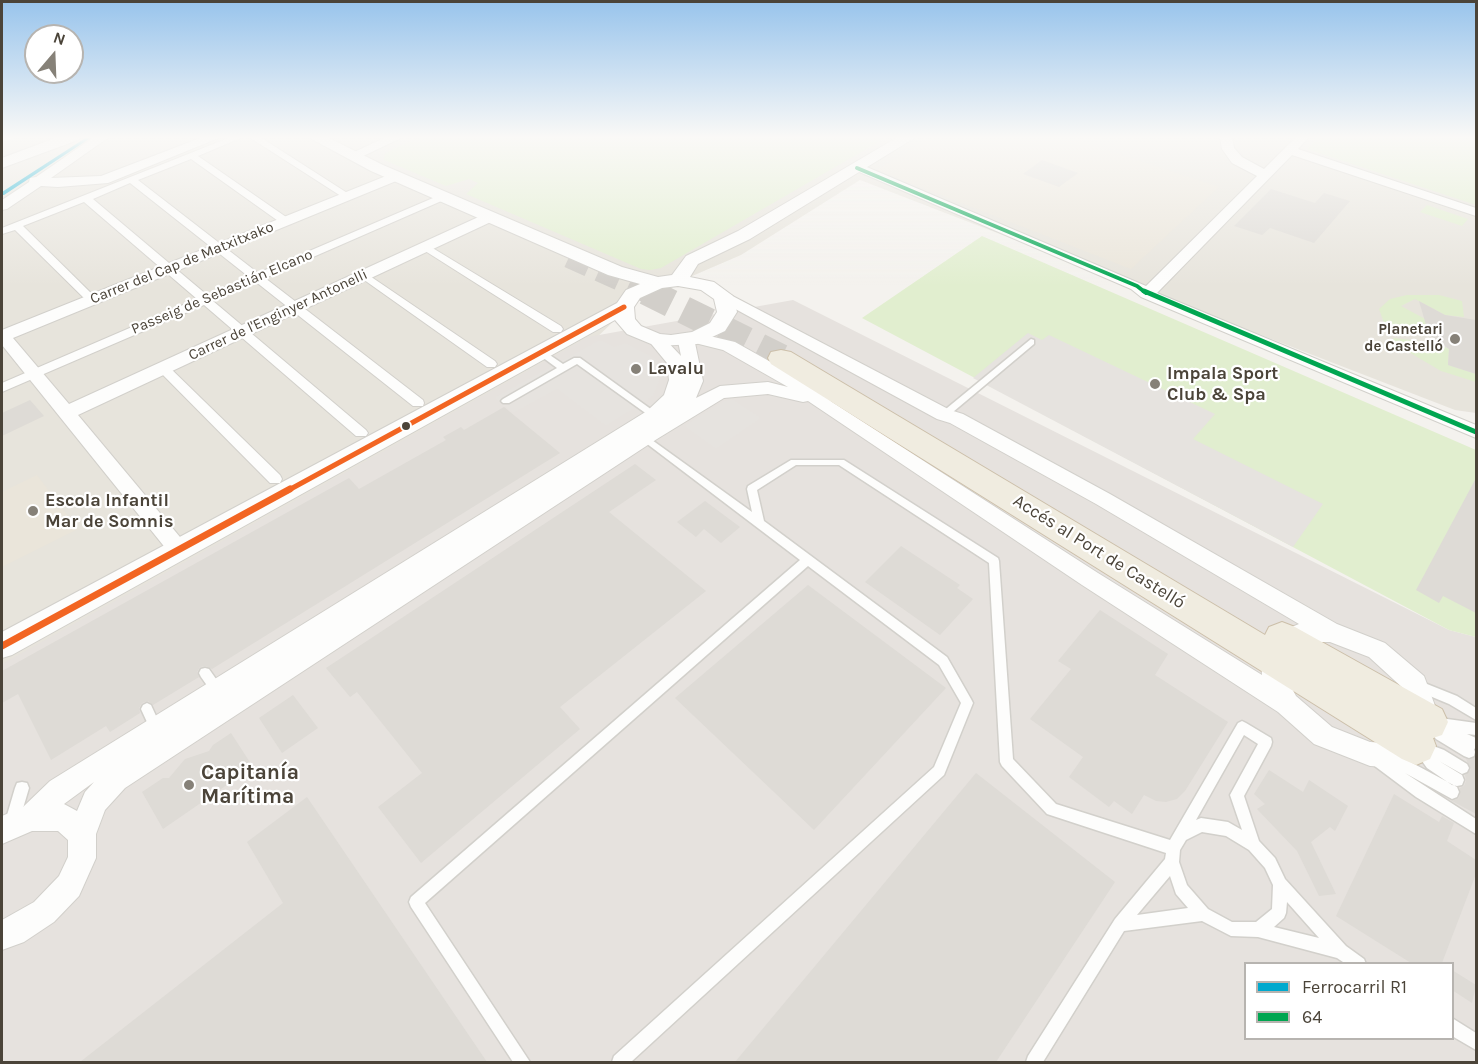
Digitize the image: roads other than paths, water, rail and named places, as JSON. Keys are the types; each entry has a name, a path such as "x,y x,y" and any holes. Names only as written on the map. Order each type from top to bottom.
{"highway":[{"name":"Accés al Port de Castelló","path":"785,355 1279,649 1400,745"}],"street":[{"path":"2,206 29,187"},
{"path":"2,231 115,187"},
{"path":"141,187 418,403"},
{"path":"236,187 285,221"},
{"path":"332,187 347,196"},
{"name":"Carrer del Cap de Matxitxako","path":"2,335 370,187"},
{"path":"420,187 615,271 658,282 678,280 758,316 944,415 956,418 1103,499 1331,632 1377,650 1415,684 1400,745 1323,736 1287,704 826,406 804,388 729,346 691,339 656,340"},
{"path":"678,280 692,260 744,235 826,187"},
{"path":"901,187 1476,432"},
{"path":"1142,290 1245,187"},
{"path":"1406,187 1476,212"},
{"name":"Passeig de Sebastián Elcano","path":"2,388 443,197"},
{"path":"86,198 361,433"},
{"name":"Carrer de l'Enginyer Antonelli","path":"66,413 490,217"},
{"path":"16,225 92,300"},
{"path":"691,339 718,327 719,298 708,266 744,235"},
{"path":"426,247 567,330 634,330"},
{"path":"615,271 629,301 625,320 634,330 656,340 676,362 678,380 672,397 649,429"},
{"path":"364,275 490,364"},
{"path":"2,646 541,352 567,330 629,301 658,282"},
{"path":"2,335 179,549"},
{"path":"5,938 44,912 69,886 82,858 82,834 96,801 116,779 649,429 686,401 694,381 691,339"},
{"path":"163,369 275,479"},
{"path":"19,822 151,719 211,681 649,429 720,392 768,388 798,393 826,406"},
{"path":"1287,704 1275,680 1279,649 1305,632 1331,632"},
{"path":"19,822 64,817 82,834"}],"lane":[{"path":"944,415 1031,342"},
{"path":"541,352 563,368"},
{"path":"506,400 577,360 649,429 759,523 943,661 967,703 939,771 620,1062"},
{"path":"759,523 752,489 794,462 841,462 994,561 1007,762 1052,809 1175,848"},
{"path":"522,1062 416,902 808,560"},
{"path":"1415,684 1453,700 1476,714"},
{"path":"1034,1062 1120,924 1175,848 1242,728 1266,742 1237,795 1254,845"},
{"path":"1400,745 1476,729"},
{"path":"1400,745 1441,735 1471,747"},
{"path":"1400,745 1457,780 1432,765 1400,745"},
{"path":"1400,745 1421,792 1476,827"},
{"path":"1175,848 1201,825 1228,829 1254,845 1270,863 1280,884 1341,951 1358,962"},
{"path":"1175,848 1181,889 1203,914 1231,929 1258,930 1341,951"},
{"path":"1258,930 1279,913 1280,884"},
{"path":"1120,924 1203,914"},
{"path":"1454,1027 1476,1042"}],"tunnel":[{"path":"569,257 649,293"},
{"path":"646,291 781,358"}],"rail line":[{"name":"R1","path":"2,194 13,187"}],"place":[{"name":"Planetari de Castelló","path":"1455,339"},
{"name":"Lavalu","path":"636,369"},
{"name":"Impala Sport Club & Spa","path":"1155,384"},
{"name":"Escola Infantil Mar de Somnis","path":"33,511"},
{"name":"Capitanía Marítima","path":"189,785"}]}
